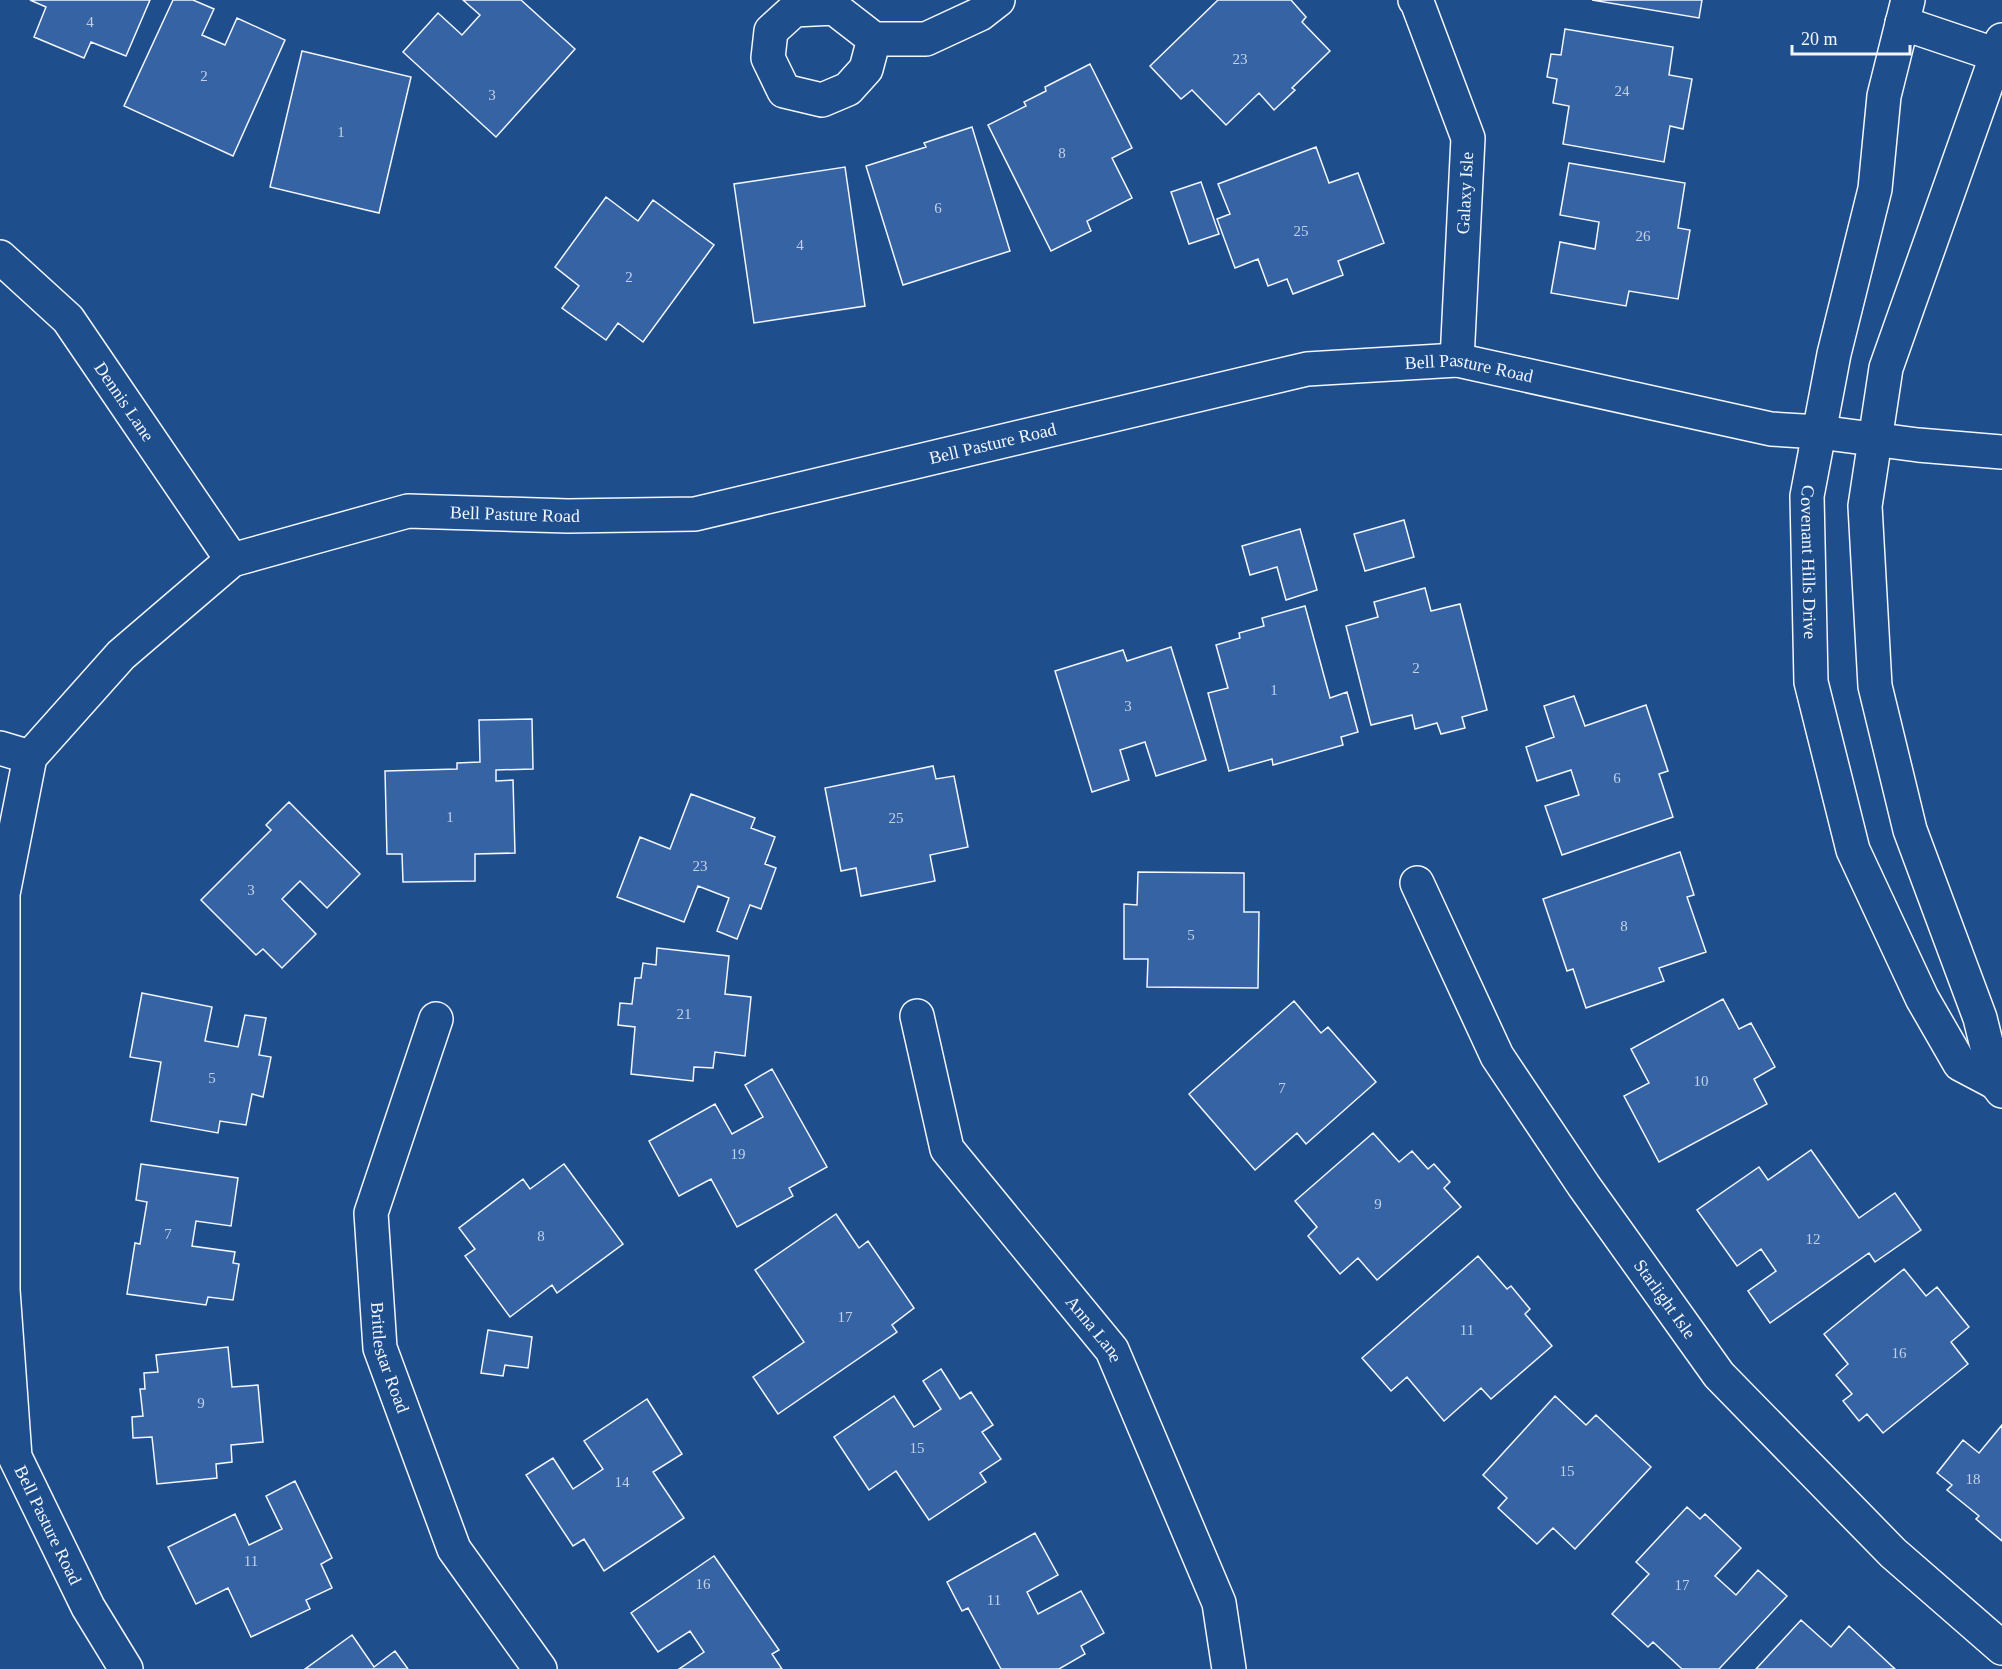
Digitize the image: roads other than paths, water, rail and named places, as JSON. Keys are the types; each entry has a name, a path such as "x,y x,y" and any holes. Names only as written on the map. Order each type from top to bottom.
{"street":[{"path":"874,39 926,39 980,14 998,0"},
{"name":"Galaxy Isle","path":"1417,1 1468,138 1457,360"},
{"path":"1905,12 1999,48"},
{"name":"Covenant Hills Drive","path":"1905,12 1884,96 1875,189 1834,354 1807,496 1811,682 1853,850 1922,998 1960,1064 1999,1087"},
{"name":"Covenant Hills Drive","path":"1999,48 1886,368 1865,506 1875,686 1910,830 1980,1018 1999,1087"},
{"name":"Dennis Lane","path":"0,257 68,319 232,560"},
{"name":"Bell Pasture Road","path":"126,1669 88,1607 7,1459 3,1290 3,894 15,752 121,655 232,560 408,511 568,516 695,514 1307,369 1457,360 1771,429 2002,452"},
{"name":"Starlight Isle","path":"1418,883 1497,1056 1584,1186 1719,1375 1893,1553 2002,1648"},
{"name":"Anna Lane","path":"917,1016 947,1149 1112,1350 1219,1603 1228,1669"},
{"name":"Brittlestar Road","path":"436,1019 371,1213 380,1348 454,1549 540,1669"}]}
